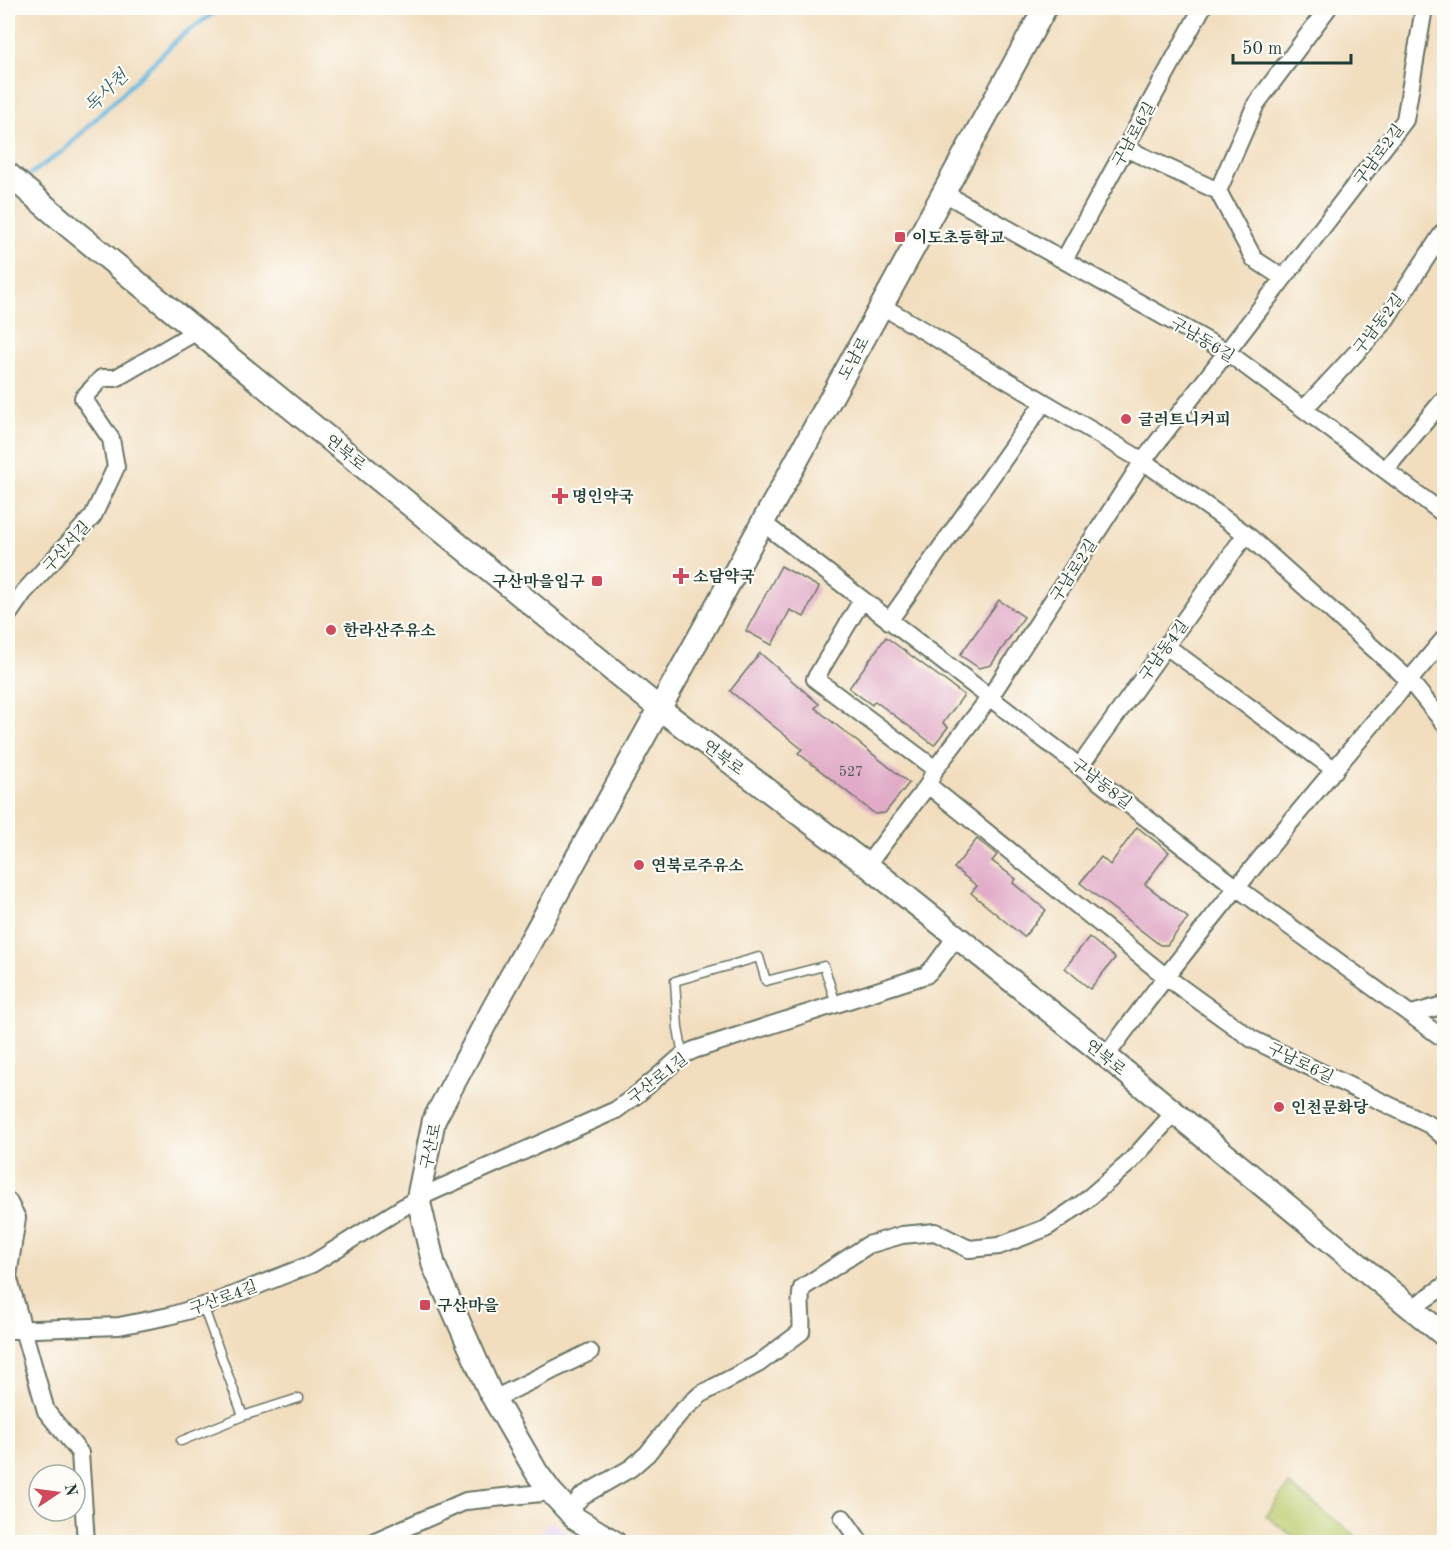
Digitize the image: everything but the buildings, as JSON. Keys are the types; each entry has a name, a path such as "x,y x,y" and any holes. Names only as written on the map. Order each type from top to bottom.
{"main road":[{"name":"도남로","path":"660,709 1045,8"},
{"name":"연북로","path":"8,174 66,224 660,709 867,865 1106,1056 1444,1335"},
{"name":"구산로","path":"614,1542 576,1519 551,1492 522,1449 494,1399 434,1266 418,1198 434,1119 660,709"}],"street":[{"name":"구남로6길","path":"1064,260 1202,8"},
{"path":"1218,191 1256,104 1328,8"},
{"name":"구남로2길","path":"867,865 928,785 935,769 990,697 1143,461 1405,120 1424,8"},
{"path":"1125,148 1218,191 1254,259 1283,278"},
{"name":"구남동6길","path":"944,193 1227,352 1444,514"},
{"name":"구남동2길","path":"1304,409 1382,325 1444,231"},
{"path":"882,306 1143,461 1246,534 1410,681 1444,723"},
{"name":"구산서길","path":"8,615 24,592 93,516 116,467 111,440 83,398 102,378 116,378 197,331"},
{"path":"1385,470 1444,399"},
{"path":"889,621 1044,402"},
{"name":"구남동8길","path":"763,523 1236,887 1444,1038"},
{"name":"구남동4길","path":"1080,766 1246,534"},
{"path":"862,600 815,679 935,769"},
{"path":"1106,1056 1165,976 1236,887 1444,639"},
{"path":"1166,646 1335,770"},
{"name":"구남로6길","path":"928,785 1165,976 1252,1039 1430,1125 1444,1137"},
{"name":"구산로1길","path":"418,1198 616,1110 683,1055 926,975 956,937"},
{"path":"1412,1014 1444,1005"},
{"path":"569,1511 582,1496 631,1468 647,1454 680,1413 701,1394 758,1364 793,1340 801,1332 802,1321 798,1302 802,1288 829,1268 868,1245 902,1235 934,1232 969,1249 999,1246 1046,1228 1084,1202 1130,1162 1174,1113"},
{"name":"구산로4길","path":"16,1330 118,1326 168,1316 202,1306 312,1264 418,1198"},
{"path":"8,1202 17,1218 8,1276 16,1330 46,1411 80,1453 86,1542"},
{"path":"1411,1309 1444,1286"},
{"path":"494,1399 590,1352"},
{"path":"373,1542 466,1501 551,1492"},
{"path":"843,1518 860,1542"}],"lane":[{"path":"683,1055 678,1028 675,981 759,957 766,981 824,966 836,1004"},
{"path":"202,1306 243,1416"},
{"path":"181,1441 243,1416 299,1398"}],"shaded area":[{"path":"550,1521 585,1542 533,1542"}],"green space":[{"path":"1289,1485 1355,1535 1349,1542 1301,1542 1266,1516"}],"waterway":[{"name":"독사천","path":"25,178 63,151 181,36 221,8"}],"place":[{"name":"이도초등학교","path":"900,237"},
{"name":"글러트니커피","path":"1126,419"},
{"name":"명인약국","path":"560,496"},
{"name":"소담약국","path":"681,576"},
{"name":"구산마을입구","path":"597,581"},
{"name":"한라산주유소","path":"331,630"},
{"name":"연북로주유소","path":"639,865"},
{"name":"인천문화당","path":"1279,1107"},
{"name":"구산마을","path":"425,1305"}]}
